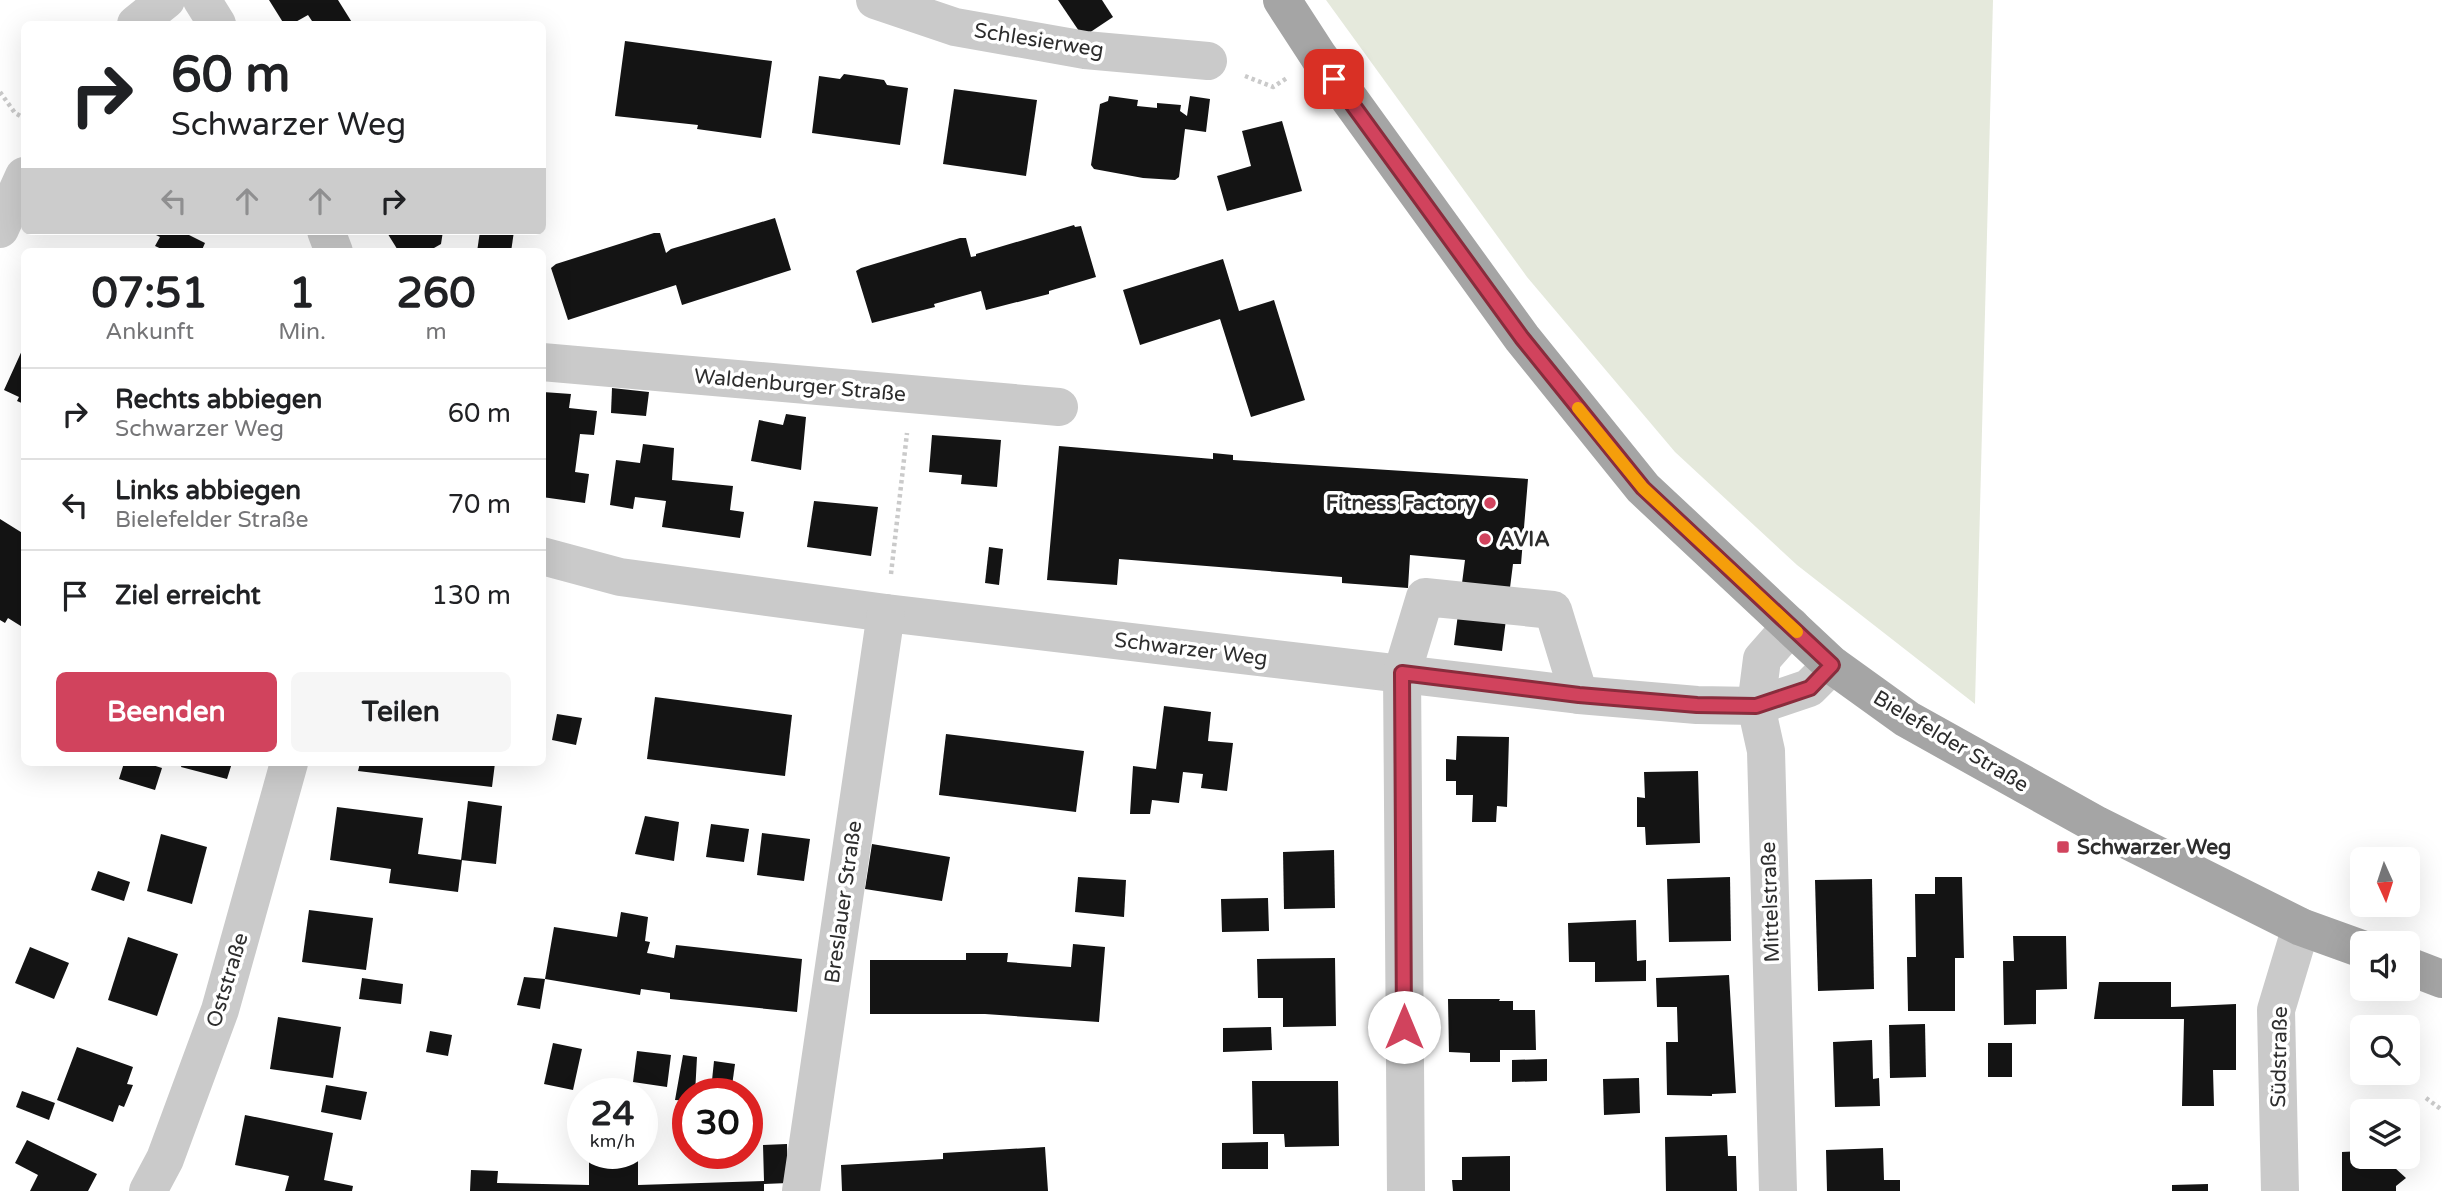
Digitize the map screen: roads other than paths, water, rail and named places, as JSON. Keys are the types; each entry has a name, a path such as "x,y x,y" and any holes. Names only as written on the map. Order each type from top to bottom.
{"main road":[{"name":"Bielefelder Straße","path":"1282,0 1319,58 1522,338 1643,488 1832,665 1907,719 2119,836 2301,927 2350,945"},
{"path":"2420,971 2442,979"}],"street":[{"path":"140,21 166,0"},
{"path":"202,0 215,21"},
{"name":"Schlesierweg","path":"875,0 883,5 955,27 1085,50 1208,61"},
{"path":"0,229 21,183"},
{"name":"Waldenburger Straße","path":"546,362 1059,407"},
{"name":"Schwarzer Weg","path":"546,557 620,577 886,613 1579,695 1697,705 1756,706 1810,688 1832,665"},
{"path":"1406,1191 1402,673 1425,597 1553,610 1579,695"},
{"name":"Breslauer Straße","path":"802,1191 886,613"},
{"name":"Mittelstraße","path":"1778,1191 1766,751 1756,706 1762,659 1791,626"},
{"name":"Oststraße","path":"148,1191 165,1159 220,1010 288,766"},
{"name":"Südstraße","path":"2280,1191 2276,1010 2301,927"}],"place":[{"name":"Fitness Factory","path":"1490,503"},
{"name":"AVIA","path":"1485,539"},
{"name":"Schwarzer Weg","path":"2063,847"}]}
